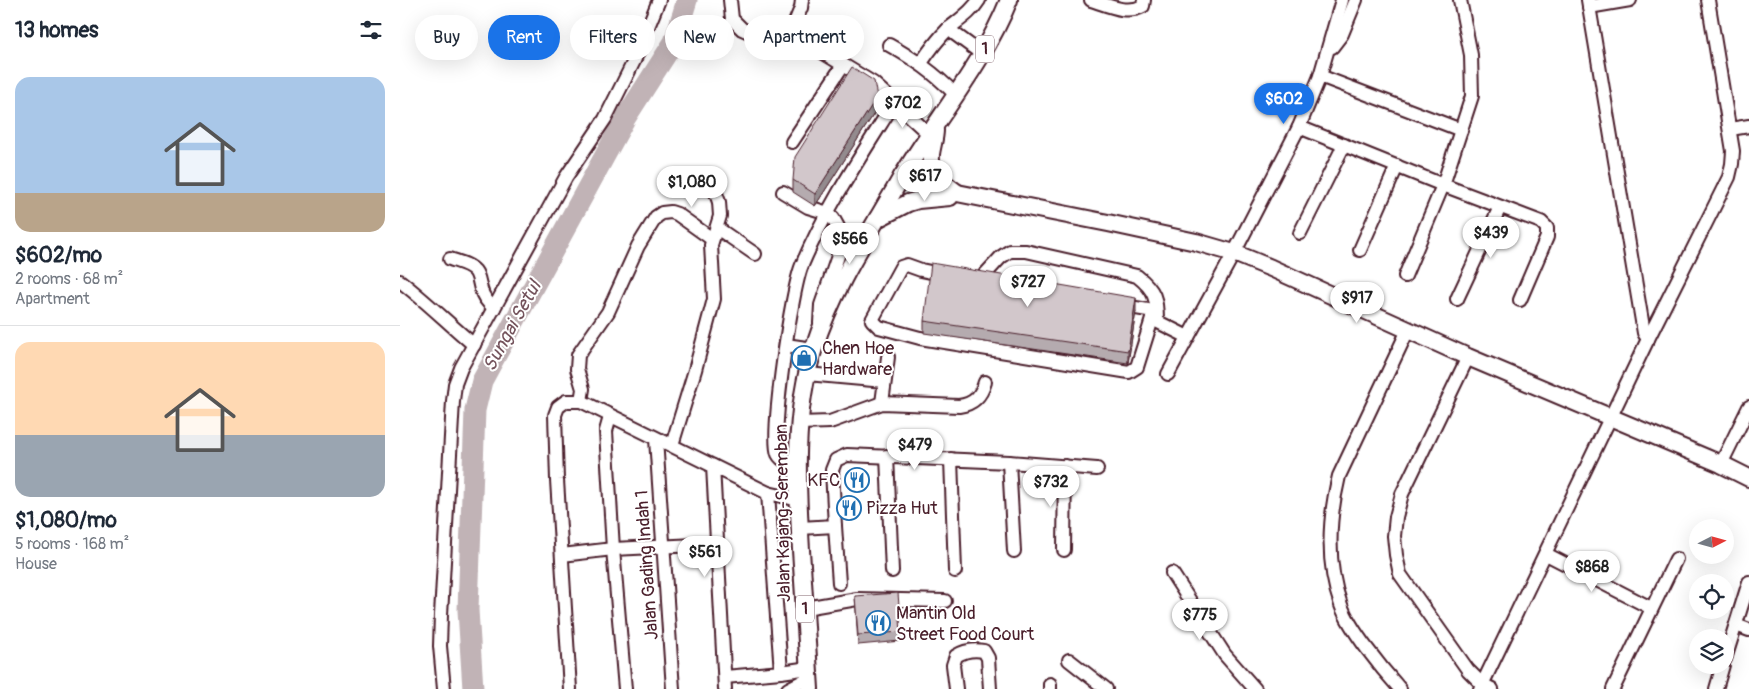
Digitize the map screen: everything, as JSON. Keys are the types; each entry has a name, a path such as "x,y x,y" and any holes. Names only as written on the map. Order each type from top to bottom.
{"main road":[{"name":"Jalan Kajang-Seremban","path":"809,678 798,462 799,423 813,349 820,330 853,262 902,176 982,54 1002,18 1008,0"},
{"path":"932,129 935,136 931,165 939,179 960,195"},
{"path":"902,176 937,190 1108,223 1196,242 1234,253 1468,358 1721,464 1749,478"},
{"path":"878,219 908,203 918,200 960,195"}],"street":[{"path":"444,689 440,646 441,616 455,384 461,368 566,177 605,118 620,91 658,0"},
{"path":"730,0 732,19 744,30"},
{"path":"799,15 802,0"},
{"path":"921,64 933,45 948,29 970,12 980,0"},
{"path":"1091,0 1121,10 1131,11 1142,6 1144,0"},
{"path":"1168,374 1234,253 1299,127 1320,76 1342,0"},
{"path":"1328,50 1342,34 1356,0"},
{"path":"1405,276 1443,185 1472,96 1471,55 1460,0"},
{"path":"1630,0 1588,3 1644,333 1648,339"},
{"path":"1468,358 1402,494 1396,517 1394,536 1400,574 1468,670 1485,687 1648,339 1728,178 1733,151 1708,0"},
{"path":"948,29 982,54"},
{"path":"889,45 921,64 955,94"},
{"path":"834,60 873,83 894,103 932,129"},
{"path":"792,142 843,65"},
{"path":"1320,76 1461,130"},
{"path":"798,462 786,461 778,455 776,443 786,345 800,268 835,198 894,103"},
{"path":"1730,129 1749,126"},
{"path":"1299,127 1541,222 1547,228 1547,236 1520,300"},
{"path":"1300,233 1344,145"},
{"path":"1360,250 1397,166"},
{"path":"672,446 714,299 711,245 720,216 719,202 710,177"},
{"path":"783,192 808,207 828,213 838,227 839,253 822,305 820,330"},
{"path":"1457,299 1500,207"},
{"path":"582,402 583,389 577,369 578,355 608,312 638,246 656,217 662,213 671,212 677,214 755,254"},
{"path":"978,282 1000,257 1010,251 1026,251 1136,276 1144,282 1155,296 1157,306 1155,320 1137,367 1129,372 920,338 879,327 872,320 901,267 904,266 978,282 1148,310 1152,313 1155,320 1188,337"},
{"path":"450,258 475,270 481,292 487,302 494,308"},
{"path":"400,281 429,304 448,324 474,345"},
{"path":"1400,689 1352,626 1341,606 1331,558 1331,534 1333,502 1339,476 1408,330"},
{"path":"786,345 813,349"},
{"path":"882,403 888,357"},
{"path":"807,374 884,381"},
{"path":"799,423 830,422 882,403 967,405 975,401 982,392 985,382"},
{"path":"570,689 555,414 558,407 566,401 582,402 768,494 799,500"},
{"path":"1721,464 1749,407"},
{"path":"610,417 606,431 624,689"},
{"name":"Jalan Gading Indah 1","path":"656,439 673,689"},
{"path":"839,583 832,470 836,460 847,455 1009,462 1097,470"},
{"path":"887,456 892,571"},
{"path":"951,459 955,571"},
{"path":"1009,462 1014,551"},
{"path":"712,466 725,683 781,672 809,678"},
{"path":"1064,466 1064,550"},
{"path":"768,494 781,672"},
{"path":"800,528 835,526"},
{"path":"562,555 613,549 717,544"},
{"path":"1546,554 1651,608"},
{"path":"1613,689 1676,559"},
{"path":"1172,573 1226,655 1255,689"},
{"path":"1734,631 1749,582"},
{"path":"805,608 857,600 945,601"},
{"path":"1736,625 1749,630"},
{"path":"956,689 953,665 956,656 963,651 977,650 984,652 988,658 990,689"},
{"path":"1069,660 1106,689"},
{"path":"1716,689 1720,674"},
{"path":"788,689 809,678"}],"building":[{"path":"852,67 874,81 877,97 815,194 793,180 795,157"},
{"path":"931,263 1136,298 1128,351 924,321"},
{"name":"Mantin Old Street Food Court","path":"898,593 901,632 858,635 855,596"}],"waterway":[{"name":"Sungai Setul","path":"473,689 468,610 475,410 482,381 626,117 674,42 687,0"}],"place":[{"name":"Chen Hoe Hardware","path":"804,358"},
{"name":"KFC","path":"857,480"},
{"name":"Pizza Hut","path":"849,508"},
{"name":"Mantin Old Street Food Court","path":"878,623"}]}
